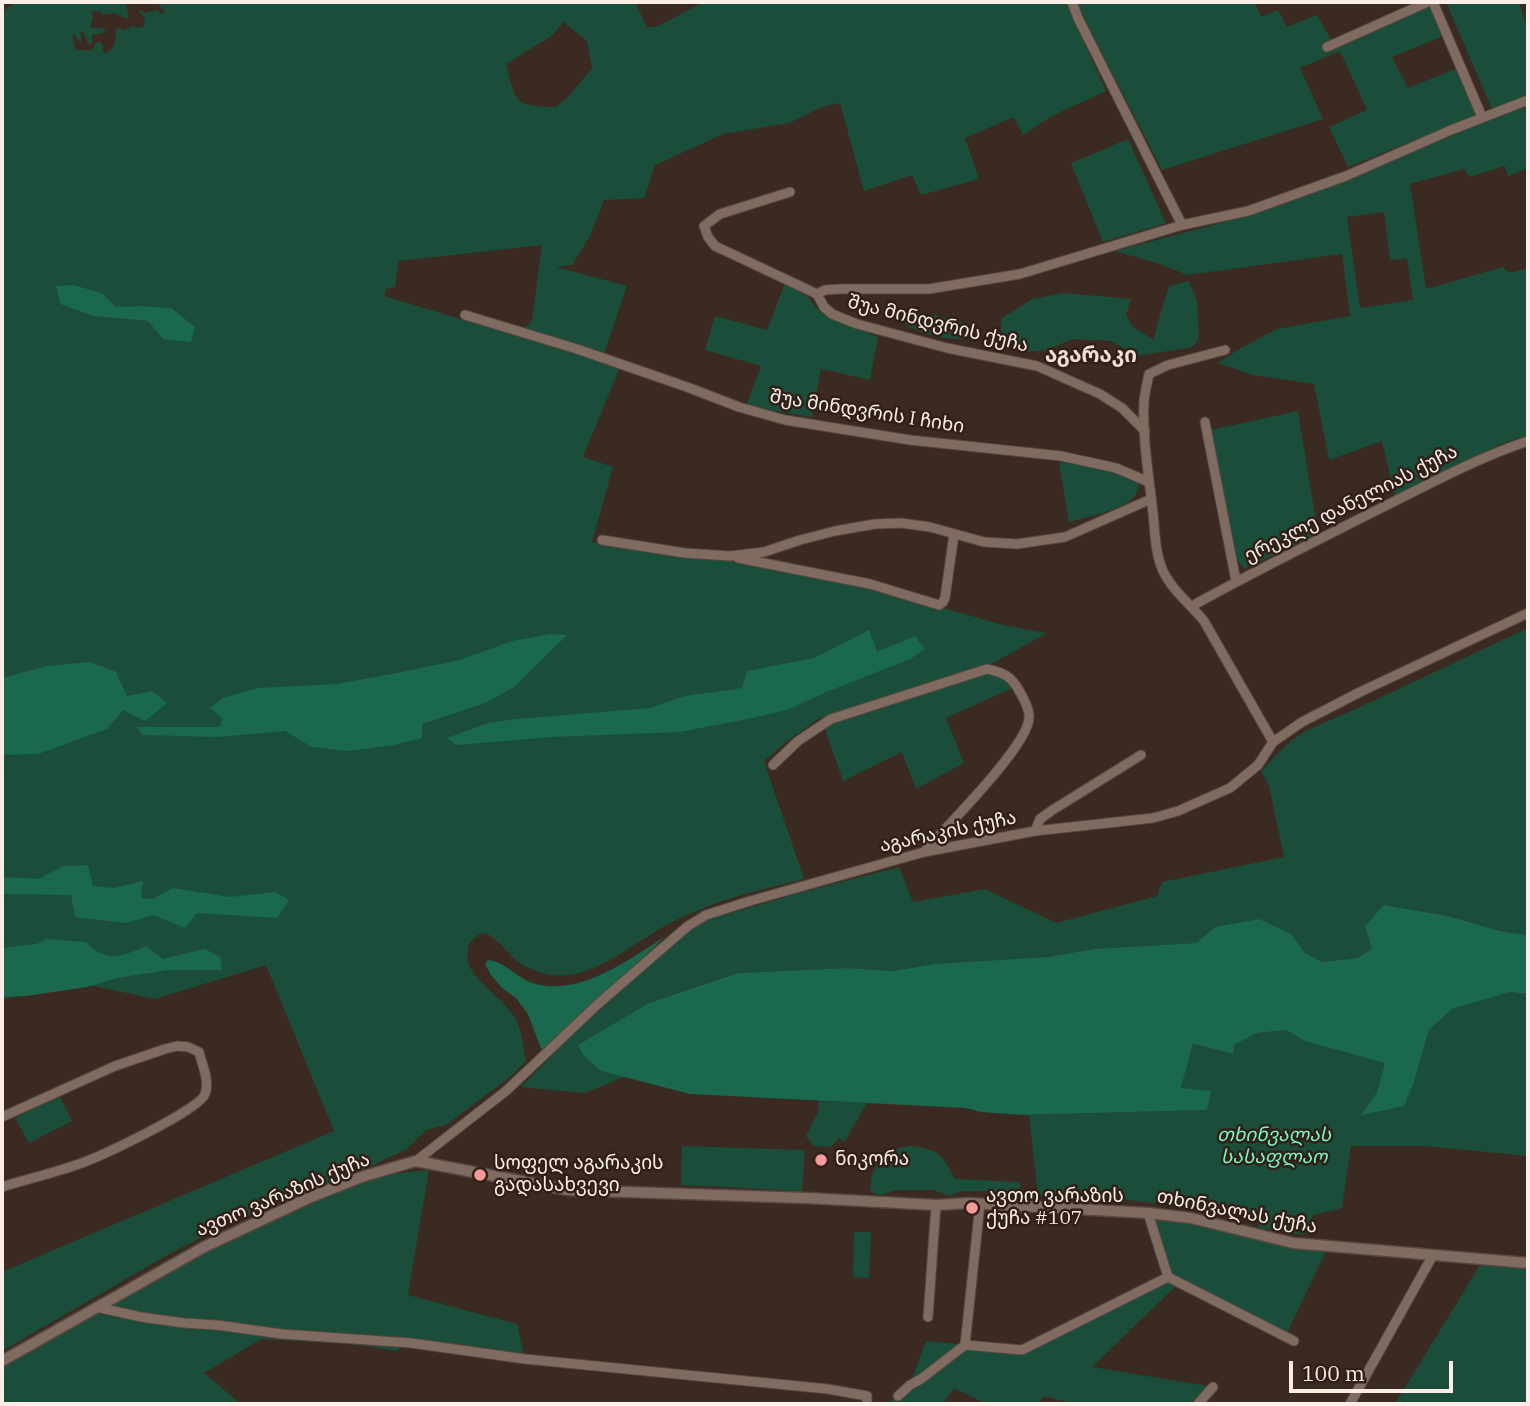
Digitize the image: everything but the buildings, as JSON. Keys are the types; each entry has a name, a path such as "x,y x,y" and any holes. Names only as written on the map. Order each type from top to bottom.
{"street":[{"path":"1072,2 1182,225"},
{"path":"1327,47 1431,2 1482,117"},
{"name":"შუა მინდვრის ქუჩა","path":"1145,431 1122,408 1100,394 1037,366 947,348 857,324 832,314 824,307 817,294 825,290 840,289 929,289 1020,274 1182,225 1248,211 1346,176 1528,100"},
{"path":"790,192 720,214 704,226 715,246 817,294"},
{"name":"შუა მინდვრის I ჩიხი","path":"465,315 577,349 739,407 785,420 910,440 1061,456 1116,468 1149,482"},
{"path":"1225,350 1168,365 1149,374 1144,400 1151,499 1158,556 1163,570 1172,586 1204,621 1273,742"},
{"path":"1205,422 1236,581"},
{"name":"ერეკლე დანელიას ქუჩა","path":"1192,606 1458,469 1528,441"},
{"path":"730,556 764,552 835,531 875,524 901,523 930,527 984,542 1017,544 1065,537 1151,499"},
{"path":"601,540 685,553 730,556 870,584 939,605 945,598 954,534"},
{"name":"აგარაკის ქუჩა","path":"416,1161 506,1091 598,1004 688,926 706,915 923,852 1035,831 1153,818 1178,811 1230,788 1258,765 1273,742 1302,722 1528,613"},
{"path":"773,765 798,741 831,719 988,669 1005,673 1020,691 1030,720 1022,737 999,769 923,852"},
{"path":"1035,831 1040,818 1141,755"},
{"path":"2,1117 114,1066 177,1046 199,1052 204,1069 205,1095 197,1104 80,1164 2,1187"},
{"name":"ავთო ვარაზის ქუჩა","path":"2,1361 204,1247 277,1212 362,1177 416,1161 568,1190 936,1205 980,1204"},
{"path":"965,1345 980,1204"},
{"name":"თხინვალას ქუჩა","path":"980,1204 1148,1213 1191,1218 1293,1243 1528,1263"},
{"path":"928,1317 936,1205"},
{"path":"1148,1213 1168,1276 1294,1341"},
{"path":"1350,1404 1433,1255"},
{"path":"898,1396 965,1345 1022,1350 1168,1276"},
{"path":"96,1307 141,1317 282,1334 411,1343 525,1359 828,1389 867,1396 867,1403"},
{"path":"1198,1404 1213,1387"}],"green space":[{"path":"16,2 125,2 129,15 127,19 114,13 103,15 101,12 91,12 93,18 90,28 106,30 92,35 92,44 89,44 83,32 80,32 82,42 74,34 72,36 76,50 92,50 100,41 103,52 106,53 115,44 117,28 124,30 133,26 145,26 140,10 146,13 156,10 162,14 165,12 159,2 635,2 647,27 657,27 703,2 1068,2 1106,91 1052,116 1023,135 1014,117 965,138 979,179 921,195 912,175 864,191 840,103 822,107 789,123 723,134 655,165 644,198 604,200 590,236 572,265 556,267 627,286 604,354 524,329 532,320 542,245 399,261 395,287 386,289 384,296 620,367 583,457 613,467 592,542 730,559 887,592 1003,625 1047,633 984,668 1002,677 1012,688 946,718 964,763 916,789 902,752 843,781 821,717 764,761 804,879 734,897 696,911 658,930 612,959 579,973 562,976 535,971 517,961 490,936 485,933 478,935 469,943 469,965 478,979 510,1011 521,1033 526,1061 511,1076 446,1125 426,1130 407,1149 360,1171 226,1224 2,1351 2,1272 334,1131 266,965 155,999 80,983 2,999 2,12","holes":["563,22 587,41 592,68 570,95 556,107 524,103 515,94 506,64 553,35","56,286 102,293 116,307 171,308 163,339 149,321 93,316 60,304"]},
{"path":"1076,2 1255,2 1261,17 1278,10 1287,27 1317,15 1333,43 1428,2 1438,2 1450,33 1392,57 1408,88 1463,66 1481,113 1348,167 1329,127 1367,110 1340,51 1300,68 1323,119 1162,170"},
{"path":"1446,2 1519,2 1526,24 1528,23 1528,95 1492,109"},
{"path":"1528,104 1528,168 1508,176 1505,166 1469,177 1464,169 1410,184 1426,289 1503,267 1510,273 1528,268 1528,435 1501,444 1395,497 1382,441 1329,460 1314,384 1253,375 1218,363 1277,329 1350,316 1342,254 1187,275 1115,251 1251,215","holes":["1384,212 1390,260 1407,258 1413,300 1360,308 1347,217"]},
{"path":"1128,139 1166,223 1103,242 1071,163"},
{"path":"1189,281 1197,301 1199,339 1192,347 1138,356 1111,341 1073,339 1046,350 1029,352 1002,347 1001,319 1032,299 1064,293 1131,299 1126,315 1133,327 1154,340 1169,286"},
{"path":"785,283 809,298 817,309 831,318 878,337 870,380 821,369 812,417 746,406 761,366 705,350 715,316 767,330"},
{"path":"73,285 102,293 116,307 171,308 195,327 191,342 163,339 148,321 93,316 60,304 56,286"},
{"path":"908,313 961,321 964,339 927,334 895,317"},
{"path":"1298,411 1318,534 1244,569 1235,556 1211,430"},
{"path":"1059,462 1106,467 1132,475 1139,483 1137,493 1116,508 1069,522"},
{"path":"1528,628 1528,935 1500,931 1448,916 1385,905 1372,949 1357,958 1323,962 1305,953 1215,927 1196,943 1094,949 1047,957 934,964 893,971 848,968 738,973 649,1003 618,1022 601,1071 624,1077 585,1093 521,1087 573,1034 685,933 707,920 899,867 913,902 985,889 1056,923 1157,896 1162,882 1284,857 1269,786 1261,771 1286,745 1305,731"},
{"path":"869,630 877,652 915,636 925,649 910,659 787,710 679,732 552,737 456,745 447,738 488,723 650,708 685,696 742,688 747,671 814,658"},
{"path":"550,634 567,635 514,687 485,703 422,724 422,738 394,745 348,751 312,747 285,731 218,737 142,735 137,727 220,727 222,718 210,708 223,698 258,688 337,684 392,674 460,660 512,641"},
{"path":"90,662 116,672 127,696 152,691 167,703 145,721 123,710 107,729 38,754 2,755 2,678 47,666"},
{"path":"88,865 93,886 114,888 143,881 141,898 153,899 173,888 230,897 275,892 289,900 277,918 197,913 185,928 153,915 126,923 75,917 71,895 2,894 2,877 39,879 64,866"},
{"path":"1384,905 1448,916 1500,931 1528,935 1528,994 1510,992 1452,1009 1429,1030 1404,1106 1361,1115 1377,1092 1385,1063 1305,1041 1286,1030 1257,1033 1234,1045 1233,1054 1193,1044 1181,1088 1211,1091 1207,1110 1022,1115 981,1112 966,1108 690,1094 601,1071 584,1056 578,1045 649,1003 738,973 848,968 893,971 934,964 1047,957 1094,949 1196,943 1215,927 1259,919 1291,934 1305,953 1323,962 1357,958 1372,949 1365,926"},
{"path":"666,936 542,1051 528,1014 516,998 502,988 485,964 488,960 495,961 536,984 570,985 604,973"},
{"path":"46,939 86,942 100,953 114,956 146,946 163,959 205,949 220,957 222,970 169,970 117,978 87,987 2,997 2,948 37,944"},
{"name":"თხინვალას სასაფლაო","path":"1510,992 1528,994 1528,1156 1424,1146 1351,1146 1342,1208 1313,1215 1304,1235 1259,1228 1258,1223 1221,1210 1080,1195 1080,1200 1038,1196 1029,1115 1206,1110 1181,1089 1193,1044 1232,1054 1234,1045 1257,1033 1286,1030 1305,1041 1386,1062 1377,1092 1362,1114 1403,1106 1414,1082 1429,1030 1452,1009"},
{"path":"59,1095 72,1121 29,1143 15,1118"},
{"path":"819,1101 867,1103 845,1141 839,1138 831,1147 814,1146 806,1136 818,1112"},
{"path":"682,1146 805,1150 802,1191 681,1185"},
{"path":"910,1146 939,1154 955,1179 1020,1182 1020,1192 963,1191 949,1196 934,1190 897,1190 880,1195 871,1191 872,1175 876,1166 898,1148"},
{"path":"429,1170 408,1295 517,1324 525,1359 411,1343 396,1351 352,1344 261,1339 204,1373 241,1404 2,1404 2,1361 204,1247 361,1177"},
{"path":"1148,1213 1328,1247 1285,1337 1180,1282 1092,1367 1213,1387 1198,1404 1076,1404 1044,1396 1037,1404 987,1404 954,1388 942,1404 886,1404 910,1385 926,1341 1022,1350 1168,1277"},
{"path":"854,1232 871,1232 869,1278 853,1277"},
{"path":"1483,1260 1528,1264 1528,1404 1395,1404"}],"place":[{"name":"ნიკორა","path":"821,1160"},
{"name":"სოფელ აგარაკის გადასახვევი","path":"480,1175"},
{"name":"ავთო ვარაზის ქუჩა #107","path":"972,1208"}],"district":[{"name":"აგარაკი","path":"1091,356"}]}
